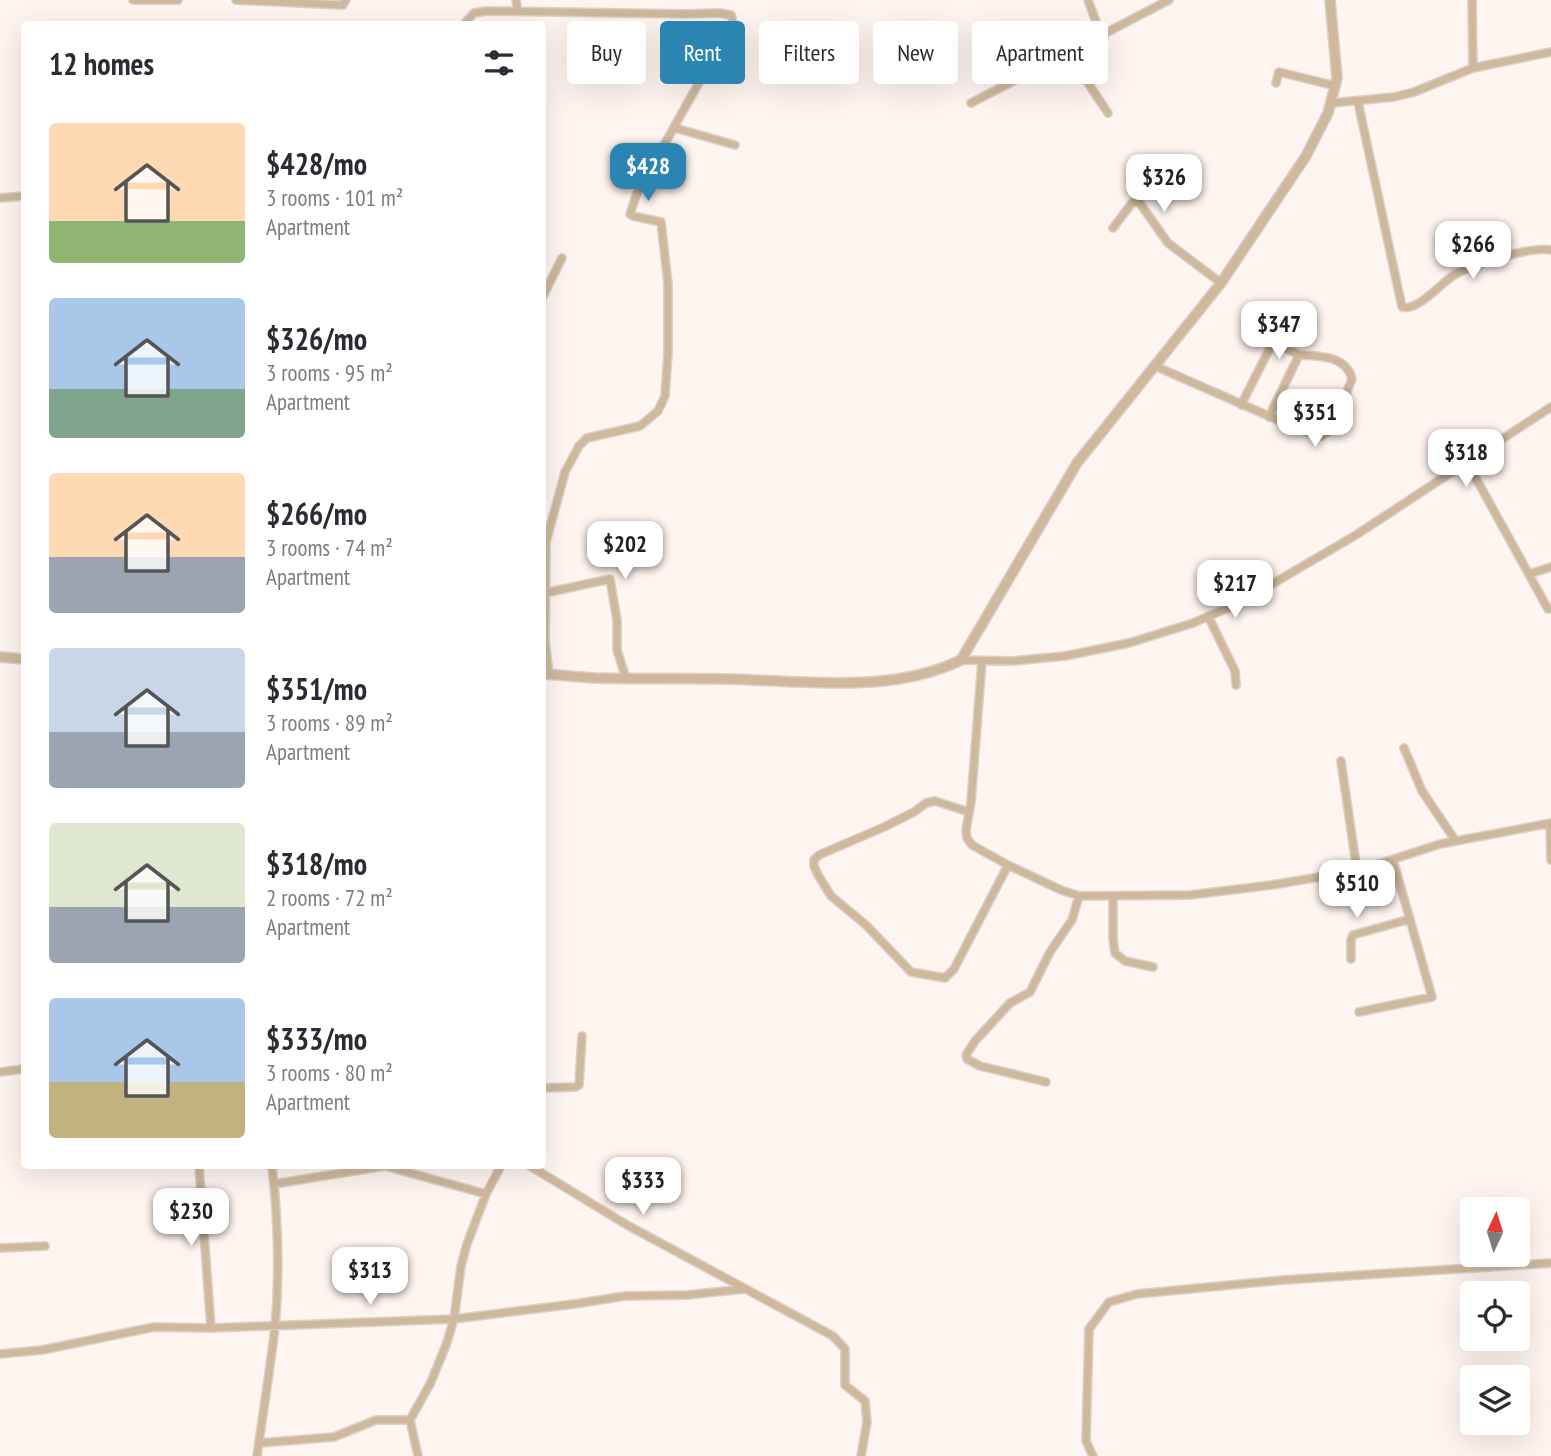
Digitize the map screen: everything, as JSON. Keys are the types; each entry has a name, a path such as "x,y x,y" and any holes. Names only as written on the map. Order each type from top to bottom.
{"street":[{"path":"133,0 178,0"},
{"path":"236,0 343,5 346,0"},
{"path":"516,0 518,11"},
{"path":"1088,0 1096,21"},
{"path":"1108,31 1169,0"},
{"path":"961,660 1077,463 1221,283 1300,166 1319,133 1336,86 1337,55 1330,0"},
{"path":"1472,0 1473,68"},
{"path":"467,21 479,11 518,11 687,15 719,13 731,15 734,23 731,35 710,63 637,193 630,214 661,222 668,284 665,396 658,411 640,426 587,438 579,446 565,472 546,546"},
{"path":"1332,103 1378,101 1414,92 1473,68 1551,52"},
{"path":"1276,83 1279,72 1336,86"},
{"path":"971,103 1007,84"},
{"path":"1089,84 1108,113"},
{"path":"1359,102 1402,307 1414,307 1454,275 1469,267 1541,249 1551,250"},
{"path":"675,128 735,145"},
{"path":"0,198 21,196"},
{"path":"1113,228 1132,204 1139,202 1168,243 1221,283"},
{"path":"546,290 562,258"},
{"path":"1155,366 1241,405 1269,417 1321,436 1332,429 1352,379 1351,372 1345,365 1326,357 1299,355 1273,342 1241,405"},
{"path":"1269,417 1299,355"},
{"path":"546,675 824,682 886,680 942,669 961,660 1065,656 1129,643 1242,602 1356,535 1551,407"},
{"path":"1467,461 1548,609"},
{"path":"1530,574 1551,567"},
{"path":"546,593 610,579 617,612 617,650 626,678"},
{"path":"1208,616 1235,671 1236,685"},
{"path":"0,657 21,659"},
{"path":"982,661 967,838 972,845 1008,865 1061,890 1079,896 1190,895 1357,871 1455,840 1550,823 1551,860"},
{"path":"1404,748 1422,791 1455,840"},
{"path":"1341,761 1357,871"},
{"path":"969,812 935,801 926,803 884,827 819,855 814,860 814,866 831,896 866,925 911,972 944,978 952,973 1008,865"},
{"path":"1359,1012 1432,997 1393,860"},
{"path":"1046,1082 980,1066 967,1059 966,1055 975,1041 1010,1003 1030,992 1050,952 1072,920 1079,896"},
{"path":"1113,896 1112,939 1115,953 1125,961 1153,967"},
{"path":"1351,959 1350,940 1353,935 1410,919"},
{"path":"546,1088 579,1085 582,1036"},
{"path":"0,1072 21,1069"},
{"path":"199,1169 211,1328"},
{"path":"257,1456 275,1325 278,1228 272,1169"},
{"path":"274,1184 366,1169"},
{"path":"396,1169 486,1194"},
{"path":"418,1456 410,1420 430,1381 454,1319 461,1266 473,1223 499,1169"},
{"path":"535,1169 627,1225 838,1340 845,1349 845,1385 865,1401 867,1409 861,1456"},
{"path":"0,1248 45,1246"},
{"path":"1093,1456 1086,1441 1089,1329 1109,1302 1137,1294 1283,1280 1551,1263"},
{"path":"0,1354 42,1350 154,1327 211,1328 454,1319 625,1296 687,1295 744,1289"},
{"path":"259,1443 334,1437 376,1420 410,1420"}]}
